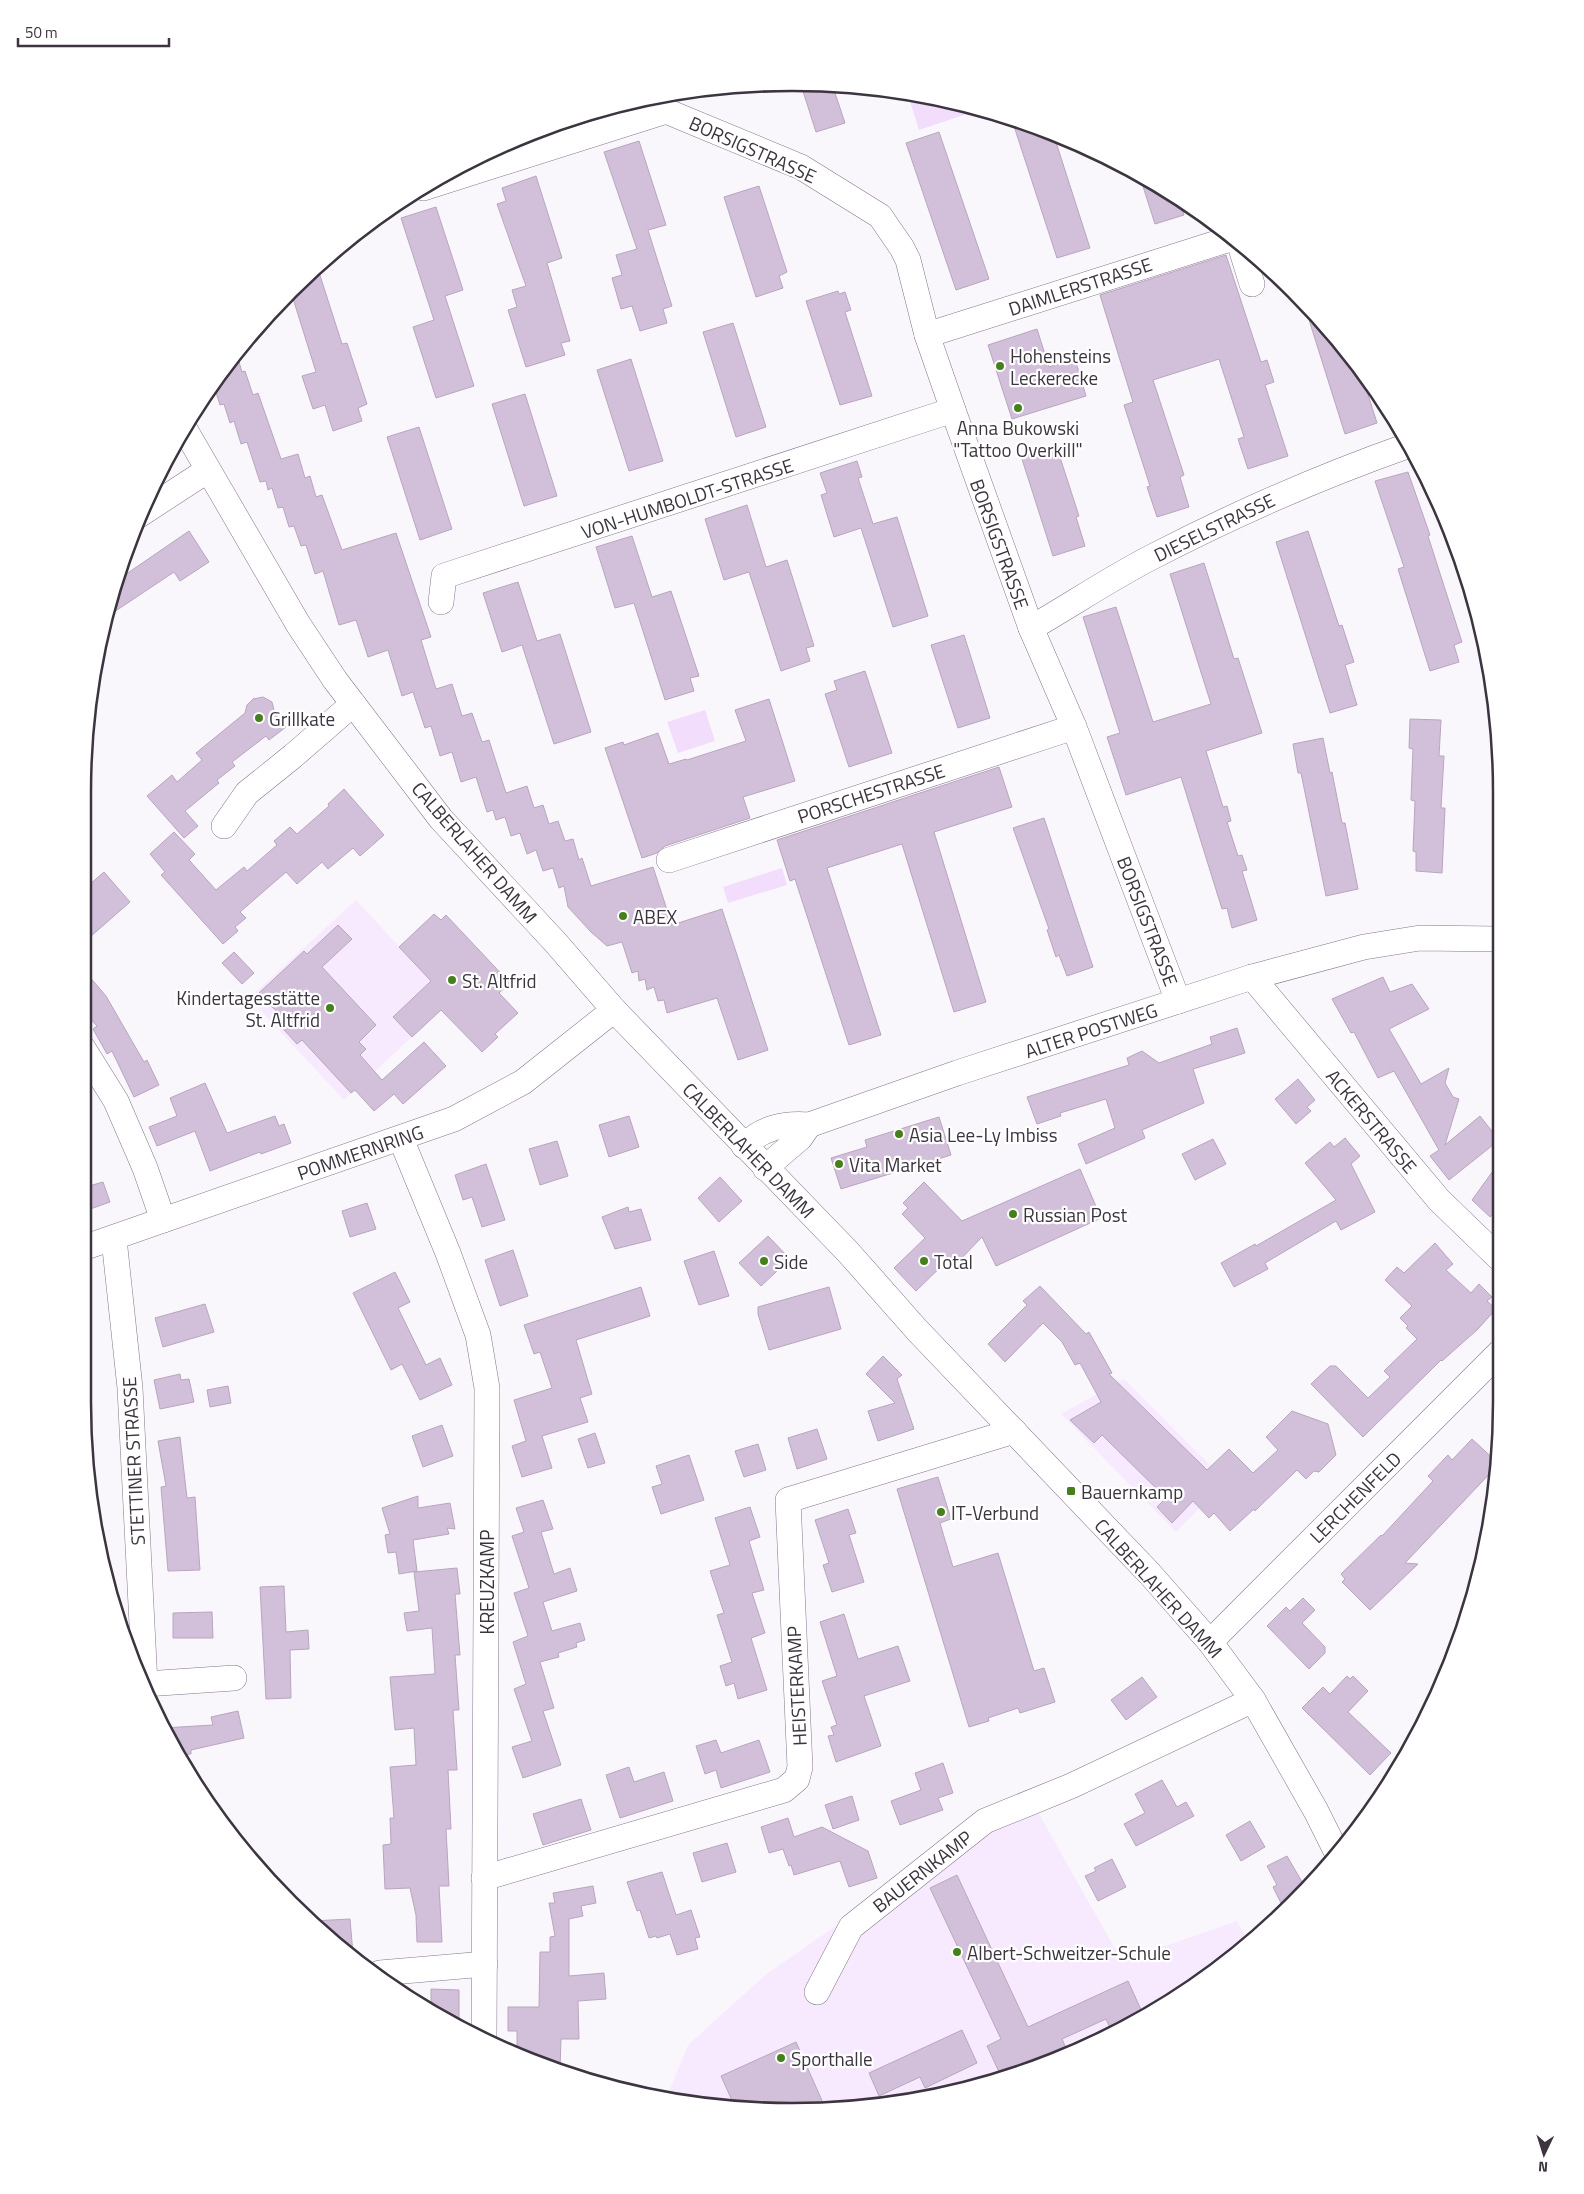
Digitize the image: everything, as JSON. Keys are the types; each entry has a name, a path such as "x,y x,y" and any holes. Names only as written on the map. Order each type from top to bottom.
{"street":[{"path":"463,174 657,106"},
{"name":"BORSIGSTRASSE","path":"657,106 802,167 880,216 902,248 908,260 927,335 1031,628 1074,726 1178,1002"},
{"name":"DAIMLERSTRASSE","path":"927,335 1225,241"},
{"path":"1243,256 1252,284"},
{"name":"VON-HUMBOLDT-STRASSE","path":"440,602 444,576 953,410"},
{"name":"CALBERLAHER DAMM","path":"189,436 298,624 353,704 441,819 556,943 614,1010 848,1252 917,1330 1150,1574 1210,1642 1253,1700 1316,1811 1334,1846"},
{"name":"DIESELSTRASSE","path":"1031,628 1150,558 1246,511 1334,473 1402,448"},
{"path":"153,506 208,470"},
{"path":"224,826 247,793 353,704"},
{"name":"PORSCHESTRASSE","path":"669,860 1074,726"},
{"name":"ALTER POSTWEG","path":"744,1146 756,1134 791,1123 808,1125 957,1073 1252,977 1364,946 1420,938 1493,939"},
{"name":"ACKERSTRASSE","path":"1252,977 1439,1200 1493,1252"},
{"name":"POMMERNRING","path":"91,1245 454,1119 523,1082 614,1010"},
{"path":"91,1062 116,1101 145,1168 163,1220"},
{"path":"765,1168 800,1138 808,1125"},
{"name":"KREUZKAMP","path":"401,1139 448,1253 478,1335 487,1388 484,2031"},
{"name":"STETTINER STRASSE","path":"114,1238 130,1388 143,1665"},
{"name":"LERCHENFELD","path":"1210,1642 1493,1359"},
{"name":"HEISTERKAMP","path":"484,1878 784,1790 797,1779 800,1767 788,1500 1014,1431"},
{"name":"STETTINER STRASSE","path":"151,1684 234,1678"},
{"name":"BAUERNKAMP","path":"816,1992 851,1927 985,1821 1071,1786 1253,1700"},
{"path":"385,1973 484,1964"}],"shaded area":[{"path":"910,102 968,114 919,130"},
{"path":"705,710 715,741 678,753 667,722"},
{"path":"782,868 787,885 728,903 723,887"},
{"name":"Kindertagesstätte St. Altfrid","path":"356,900 431,981 393,1017 412,1037 344,1100 249,998"},
{"path":"1124,1379 1226,1481 1176,1532 1061,1414"},
{"name":"Albert-Schweitzer-Schule","path":"1030,1798 1122,1961 1237,1921 1246,1936 1181,1985 1142,2009 1102,2030 1017,2066 973,2079 883,2097 792,2103 701,2097 669,2091 688,2045 765,1975 911,1874"}],"building":[{"path":"803,91 835,93 845,123 816,132"},
{"path":"1014,127 1056,144 1090,248 1057,258"},
{"path":"939,132 989,279 956,290 906,143"},
{"path":"639,141 666,225 648,230 672,306 663,309 667,323 640,331 632,306 621,309 612,278 622,275 616,255 637,249 604,152"},
{"path":"536,176 562,258 547,263 570,341 561,343 565,355 526,367 508,310 517,307 512,290 526,286 497,204 506,201 502,188"},
{"path":"1143,185 1182,210 1184,215 1155,224"},
{"path":"759,186 787,272 779,276 783,288 756,297 724,197"},
{"path":"436,207 463,290 445,296 474,386 436,398 413,327 434,320 401,218"},
{"path":"1226,255 1261,362 1267,360 1274,382 1265,385 1288,456 1248,469 1238,439 1244,437 1219,359 1153,380 1184,475 1180,477 1189,507 1157,517 1147,487 1150,486 1124,405 1133,402 1100,295"},
{"path":"320,274 342,344 347,343 367,404 358,408 362,421 333,431 325,405 313,409 302,376 316,372 293,299"},
{"path":"838,291 839,294 845,292 851,310 845,312 872,396 840,405 806,301"},
{"path":"1309,319 1348,365 1367,392 1377,423 1345,434"},
{"path":"733,323 766,427 736,437 703,332"},
{"path":"1037,329 1049,367 1075,359 1086,396 1012,419 988,345"},
{"path":"631,359 663,461 629,471 597,370"},
{"path":"239,361 242,372 245,371 253,395 258,393 281,459 298,454 305,478 310,476 316,497 322,495 342,550 396,533 431,637 421,640 436,689 452,684 462,716 472,713 482,742 489,740 506,793 527,786 534,808 543,805 549,824 558,821 565,841 573,839 579,860 582,858 591,886 653,867 672,925 722,909 768,1050 738,1060 717,998 667,1013 664,1000 658,1001 654,987 647,990 645,979 639,981 638,971 632,973 622,942 607,946 591,932 568,907 564,886 559,888 553,868 543,871 536,850 527,854 520,833 511,836 505,817 496,820 493,810 487,812 476,777 461,782 452,752 440,756 431,726 425,728 413,692 402,696 388,650 368,657 356,620 339,625 323,571 315,574 306,545 301,546 294,526 289,527 283,507 278,508 272,488 268,490 266,481 260,482 247,442 241,444 234,421 230,423 224,404 220,405 216,393"},
{"path":"525,394 557,496 524,506 492,404"},
{"path":"419,427 452,529 420,540 387,437"},
{"path":"1056,445 1079,516 1076,517 1085,546 1053,556 1021,456"},
{"path":"857,461 862,477 858,478 873,524 897,517 928,616 893,627 861,528 834,537 821,495 827,493 820,473"},
{"path":"1408,472 1430,535 1428,536 1462,642 1454,645 1459,662 1430,671 1398,569 1404,567 1375,481"},
{"path":"747,505 766,567 787,560 814,646 806,648 810,661 781,671 749,572 724,580 705,519"},
{"path":"189,531 209,562 180,581 174,572 115,611 126,574"},
{"path":"1308,531 1339,626 1342,625 1354,662 1345,665 1357,705 1330,713 1276,542"},
{"path":"632,536 652,597 671,591 699,676 690,678 694,691 665,700 634,603 615,608 596,547"},
{"path":"1204,563 1234,659 1238,658 1262,733 1206,751 1223,807 1227,806 1231,821 1227,822 1238,856 1242,855 1247,870 1242,871 1257,920 1232,928 1227,908 1222,909 1181,777 1126,795 1107,737 1120,733 1083,617 1116,607 1153,722 1211,704 1170,574"},
{"path":"518,582 537,641 560,634 591,732 554,744 522,645 502,652 483,593"},
{"path":"964,635 990,718 958,728 931,645"},
{"path":"865,671 892,753 849,767 825,694 837,690 834,681"},
{"path":"263,697 272,702 275,714 286,727 269,740 266,736 232,762 235,766 217,780 219,783 185,811 198,826 184,838 147,796 172,775 177,782 202,760 196,753 245,713 247,705 253,699"},
{"path":"769,699 795,781 743,797 750,818 665,846 657,853 642,858 605,748 623,742 624,745 658,733 669,764 687,760 746,741 735,710"},
{"path":"1410,719 1441,720 1439,756 1444,756 1441,808 1445,808 1442,873 1416,871 1416,852 1413,851 1415,801 1411,800 1413,749 1409,748"},
{"path":"1323,738 1342,823 1345,823 1358,889 1326,896 1301,773 1298,773 1293,744"},
{"path":"999,767 1012,807 934,832 986,1002 954,1012 902,844 827,868 881,1035 849,1045 795,879 790,881 777,840"},
{"path":"344,789 384,835 360,856 353,848 328,869 322,862 297,884 286,872 240,912 246,918 235,927 238,931 223,944 161,875 165,872 150,854 174,832 195,854 189,860 216,890 244,867 247,871 277,845 274,841 290,827 297,834 329,806 328,804"},
{"path":"1044,818 1093,967 1067,976 1059,955 1056,957 1047,930 1049,929 1013,828"},
{"path":"104,872 130,902 91,936 91,883"},
{"name":"St. Altfrid","path":"434,914 441,920 446,915 510,983 499,993 518,1013 495,1034 498,1037 482,1052 441,1010 412,1037 393,1017 431,981 399,947"},
{"path":"338,925 352,939 322,967 376,1025 359,1042 366,1049 360,1055 382,1080 424,1042 446,1066 403,1104 394,1094 374,1111 355,1090 351,1093 302,1040 297,1044 274,1019 279,1014 259,993 304,951 307,954"},
{"path":"234,952 254,973 242,984 222,963"},
{"path":"1383,977 1390,992 1412,984 1429,1009 1389,1029 1421,1084 1449,1068 1445,1083 1453,1097 1459,1099 1445,1145 1480,1116 1493,1133 1493,1145 1449,1180 1430,1156 1439,1150 1394,1071 1378,1078 1354,1032 1351,1033 1332,999"},
{"path":"91,978 106,996 144,1062 147,1060 159,1085 134,1097 112,1051 107,1054 93,1029 97,1026 91,1020"},
{"path":"1237,1028 1245,1053 1193,1069 1204,1103 1142,1130 1145,1138 1086,1164 1078,1144 1115,1128 1106,1099 1060,1113 1061,1116 1037,1124 1027,1097 1129,1065 1127,1058 1142,1051 1159,1063 1212,1044 1210,1037"},
{"path":"1298,1079 1315,1100 1307,1107 1311,1111 1296,1124 1275,1099"},
{"path":"205,1083 227,1133 275,1116 279,1126 284,1124 291,1143 261,1154 260,1152 210,1171 195,1131 157,1146 149,1127 177,1116 170,1098"},
{"path":"629,1116 639,1147 609,1157 599,1125"},
{"path":"939,1117 951,1155 841,1189 831,1158 867,1147 865,1140"},
{"path":"1345,1138 1360,1156 1351,1164 1375,1212 1341,1230 1336,1221 1265,1263 1268,1269 1234,1287 1221,1263 1255,1244 1256,1246 1336,1200 1305,1163 1330,1142 1334,1147"},
{"path":"1213,1139 1226,1164 1195,1180 1182,1154"},
{"path":"557,1141 568,1176 540,1185 529,1149"},
{"path":"486,1164 505,1220 482,1227 472,1197 463,1200 455,1175"},
{"path":"1080,1169 1101,1218 996,1266 982,1237 957,1263 951,1257 916,1291 894,1268 925,1238 902,1214 908,1208 903,1203 924,1182 962,1221"},
{"path":"1493,1171 1493,1214 1490,1217 1472,1200"},
{"path":"720,1177 742,1201 719,1222 698,1198"},
{"path":"103,1182 110,1202 91,1209 91,1185"},
{"path":"367,1203 376,1229 350,1237 342,1211"},
{"path":"628,1207 629,1212 641,1209 651,1240 615,1249 602,1217"},
{"name":"Side","path":"768,1236 790,1259 761,1286 739,1263"},
{"path":"1435,1243 1453,1264 1446,1270 1471,1293 1479,1284 1492,1297 1487,1301 1493,1306 1493,1312 1478,1329 1441,1360 1363,1437 1311,1384 1330,1366 1336,1366 1368,1398 1390,1377 1384,1371 1417,1339 1406,1328 1408,1326 1400,1318 1412,1306 1385,1280 1397,1267 1404,1273"},
{"path":"513,1250 528,1296 500,1306 485,1260"},
{"path":"714,1251 729,1296 699,1305 684,1261"},
{"path":"395,1272 410,1302 398,1308 426,1365 440,1358 452,1385 420,1400 402,1364 391,1370 353,1293"},
{"path":"1040,1286 1086,1334 1089,1332 1112,1373 1109,1374 1207,1470 1229,1449 1253,1473 1278,1450 1266,1437 1292,1411 1328,1424 1336,1455 1319,1472 1314,1471 1306,1479 1297,1470 1255,1511 1254,1509 1230,1531 1214,1513 1209,1518 1193,1501 1172,1523 1157,1507 1166,1498 1102,1435 1094,1443 1070,1420 1101,1402 1080,1363 1075,1365 1062,1342 1043,1323 1005,1362 988,1344 1027,1305 1023,1301"},
{"path":"641,1287 650,1316 576,1340 592,1394 580,1398 588,1422 542,1436 552,1468 522,1477 512,1446 526,1441 514,1400 552,1388 540,1352 534,1354 524,1325"},
{"path":"829,1287 841,1329 769,1350 758,1314 758,1307"},
{"path":"205,1304 214,1332 163,1347 155,1318"},
{"path":"883,1356 902,1375 897,1379 914,1429 878,1441 868,1411 895,1403 866,1374"},
{"path":"180,1374 181,1380 189,1379 194,1402 160,1409 154,1380"},
{"path":"228,1386 231,1403 210,1407 207,1390"},
{"path":"442,1425 453,1456 423,1467 412,1436"},
{"path":"817,1429 827,1459 797,1469 788,1438"},
{"path":"595,1433 605,1463 588,1468 578,1439"},
{"path":"180,1437 187,1498 195,1497 200,1570 168,1571 161,1487 166,1486 158,1441"},
{"path":"1472,1439 1490,1456 1489,1475 1405,1563 1418,1564 1370,1610 1342,1582 1345,1579 1341,1574 1382,1536 1433,1481 1428,1476 1448,1455 1452,1460"},
{"path":"758,1444 766,1470 744,1477 735,1451"},
{"path":"689,1455 704,1500 661,1514 652,1487 662,1484 656,1466"},
{"path":"938,1477 951,1519 940,1523 953,1567 998,1553 1034,1671 1044,1668 1055,1702 1020,1713 1018,1708 988,1718 989,1721 969,1727 897,1489"},
{"path":"418,1496 418,1508 450,1503 455,1529 447,1528 449,1534 413,1540 417,1571 399,1574 396,1552 388,1553 385,1535 390,1534 382,1508"},
{"path":"543,1500 553,1529 541,1532 554,1574 570,1568 577,1591 543,1602 552,1631 580,1623 585,1640 576,1643 577,1647 558,1653 559,1657 540,1662 554,1708 543,1711 561,1765 523,1778 512,1747 532,1741 514,1689 526,1684 513,1642 528,1636 514,1593 529,1588 512,1536 524,1532 516,1508"},
{"path":"750,1507 760,1537 749,1541 764,1590 752,1593 765,1633 751,1638 767,1690 738,1699 734,1683 726,1686 720,1666 732,1662 717,1615 724,1613 710,1571 730,1565 715,1518"},
{"path":"848,1509 856,1533 849,1535 864,1582 832,1592 823,1565 829,1563 815,1520"},
{"path":"457,1568 460,1594 455,1594 460,1655 455,1655 459,1710 453,1710 457,1770 448,1770 451,1829 446,1829 449,1886 439,1886 442,1942 417,1942 416,1915 410,1888 385,1889 383,1845 391,1844 390,1818 394,1818 390,1767 416,1765 414,1728 395,1730 390,1677 435,1674 432,1628 407,1631 404,1613 419,1611 414,1572"},
{"path":"284,1586 286,1632 308,1630 309,1649 290,1650 291,1698 266,1699 260,1587"},
{"path":"1303,1598 1315,1610 1302,1623 1325,1647 1325,1653 1309,1669 1267,1626 1286,1607 1290,1611"},
{"path":"212,1612 213,1638 173,1638 173,1613"},
{"path":"844,1614 858,1659 898,1646 910,1681 864,1696 881,1746 836,1762 828,1736 834,1735 831,1727 837,1725 822,1681 837,1676 820,1622"},
{"path":"1347,1676 1350,1679 1353,1676 1368,1691 1348,1712 1391,1753 1370,1775 1302,1708 1323,1687 1330,1694"},
{"path":"1142,1677 1157,1697 1126,1720 1111,1700"},
{"path":"238,1711 244,1738 191,1750 191,1754 186,1754 172,1727 213,1725 211,1717"},
{"path":"716,1740 721,1753 759,1740 770,1772 721,1788 716,1770 705,1774 696,1746"},
{"path":"943,1763 953,1793 938,1798 943,1810 900,1825 891,1801 921,1790 915,1773"},
{"path":"629,1767 634,1782 664,1772 673,1801 620,1818 606,1775"},
{"path":"1162,1780 1177,1807 1186,1802 1194,1816 1136,1846 1124,1824 1145,1813 1135,1794"},
{"path":"852,1796 859,1820 833,1829 825,1805"},
{"path":"581,1799 591,1830 543,1845 533,1814"},
{"path":"788,1818 794,1837 822,1827 868,1851 877,1878 849,1887 840,1861 794,1875 783,1849 769,1853 761,1827"},
{"path":"1250,1821 1265,1847 1241,1861 1226,1835"},
{"path":"727,1843 736,1872 702,1882 693,1853"},
{"path":"1287,1856 1302,1882 1281,1904 1273,1887 1277,1885 1267,1866"},
{"path":"1112,1859 1126,1887 1098,1901 1085,1876 1096,1871 1094,1868"},
{"path":"662,1872 676,1915 691,1910 700,1937 695,1938 698,1949 677,1955 670,1934 649,1938 640,1910 637,1911 627,1882"},
{"path":"957,1875 1028,2027 1128,1981 1141,2010 1109,2026 1106,2019 1062,2039 1065,2047 999,2071 987,2046 1001,2039 930,1888"},
{"path":"593,1886 596,1903 581,1906 583,1916 569,1919 569,1976 604,1973 606,1999 578,2001 579,2039 561,2039 560,2063 517,2046 517,2031 508,2031 508,2007 539,2007 540,1952 550,1952 550,1937 555,1936 549,1903 555,1903 553,1893"},
{"path":"350,1919 352,1948 330,1929 321,1921"},
{"path":"431,1989 459,1990 459,2018 442,2009 431,2002"},
{"path":"962,2030 977,2063 925,2088 920,2077 879,2096 869,2073"},
{"name":"Sporthalle","path":"796,2042 823,2102 792,2103 732,2100 721,2076"}],"place":[{"name":"Hohensteins Leckerecke","path":"1000,366"},
{"name":"Anna Bukowski \"Tattoo Overkill\"","path":"1018,408"},
{"name":"Grillkate","path":"259,718"},
{"name":"ABEX","path":"623,916"},
{"name":"St. Altfrid","path":"452,980"},
{"name":"Kindertagesstätte St. Altfrid","path":"330,1008"},
{"name":"Asia Lee-Ly Imbiss","path":"899,1134"},
{"name":"Vita Market","path":"839,1164"},
{"name":"Russian Post","path":"1013,1214"},
{"name":"Side","path":"764,1261"},
{"name":"Total","path":"924,1261"},
{"name":"Bauernkamp","path":"1071,1491"},
{"name":"IT-Verbund","path":"941,1512"},
{"name":"Albert-Schweitzer-Schule","path":"957,1952"},
{"name":"Sporthalle","path":"781,2058"}]}
